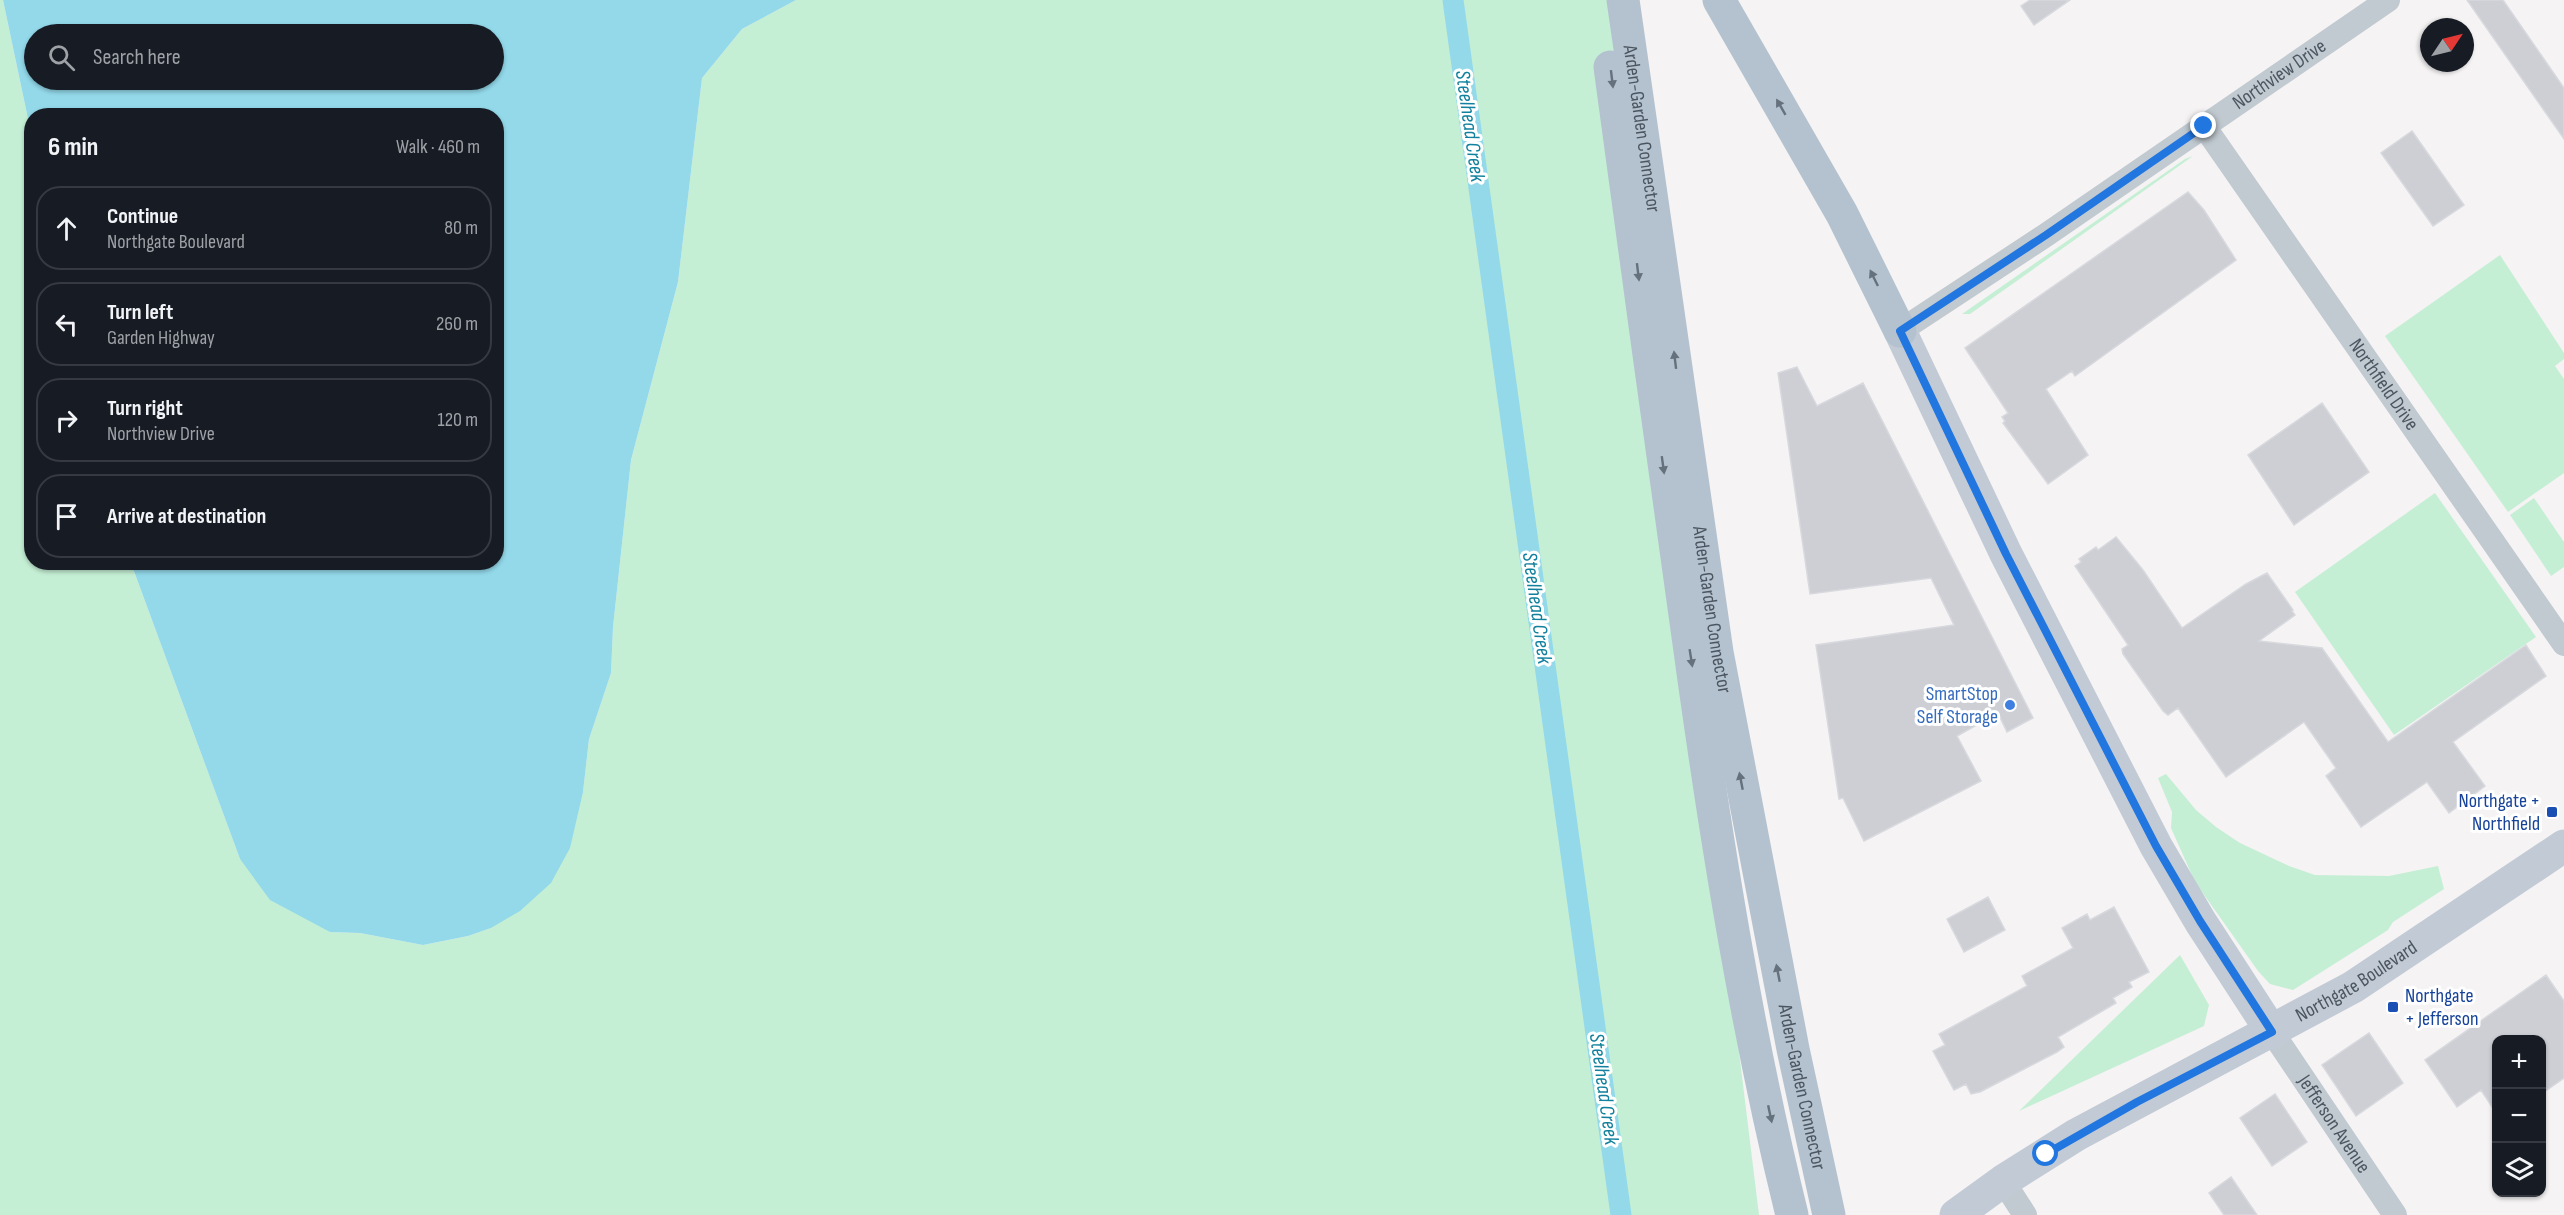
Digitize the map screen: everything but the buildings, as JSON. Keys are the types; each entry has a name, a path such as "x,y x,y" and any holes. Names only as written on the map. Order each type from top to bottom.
{"main road":[{"name":"Arden-Garden Connector","path":"1602,0 1668,500 1708,779 1738,957 1792,1215"},
{"name":"Arden-Garden Connector","path":"1623,0 1717,652 1780,982 1829,1215"},
{"path":"1719,0 1842,214 1900,331"}],"street":[{"name":"Northview Drive","path":"1900,331 2046,235 2388,0"},
{"name":"Northfield Drive","path":"2204,126 2564,644"},
{"path":"1900,331 2006,554 2156,846 2200,921 2272,1032"},
{"name":"Northgate Boulevard","path":"1956,1215 2002,1181 2076,1135 2353,987 2564,846"},
{"name":"Jefferson Avenue","path":"2272,1032 2396,1215"},
{"path":"2002,1181 2025,1215"}],"green space":[{"path":"0,0 3,0 26,108 24,570 134,570 240,859 330,932 360,933 423,945 468,936 491,928 583,792 589,739 611,673 613,627 631,460 678,282 702,78 742,29 796,0 1610,0 1759,1215 0,1215"},
{"path":"2193,156 1970,314 1962,314 2185,159"},
{"path":"2500,255 2564,353 2564,359 2555,366 2564,379 2564,473 2508,512 2385,336"},
{"path":"2435,493 2536,637 2394,735 2295,592"},
{"path":"2534,498 2564,542 2564,567 2551,576 2510,515"},
{"path":"2166,774 2196,810 2216,827 2240,843 2289,866 2315,875 2389,876 2438,866 2444,889 2393,922 2388,930 2293,990 2270,984 2258,971 2195,882 2171,828 2172,812 2158,778"},
{"path":"2180,955 2209,1005 2204,1026 2019,1111"}],"water":[{"path":"3,0 796,0 742,29 702,78 678,282 631,460 613,627 611,673 589,739 583,792 570,848 551,883 520,911 491,928 468,936 423,945 360,933 330,932 270,900 240,859 134,570 504,570 504,108 26,108"}],"waterway":[{"name":"Steelhead Creek","path":"1453,0 1621,1215"}],"place":[{"name":"SmartStop Self Storage","path":"2010,705"},
{"name":"Northgate + Northfield","path":"2552,812"},
{"name":"Northgate + Jefferson","path":"2393,1007"}],"route":[{"path":"2046,1154 2137,1102 2272,1032 2200,921 2156,846 2006,554 1900,331 2046,235 2204,126"}]}
